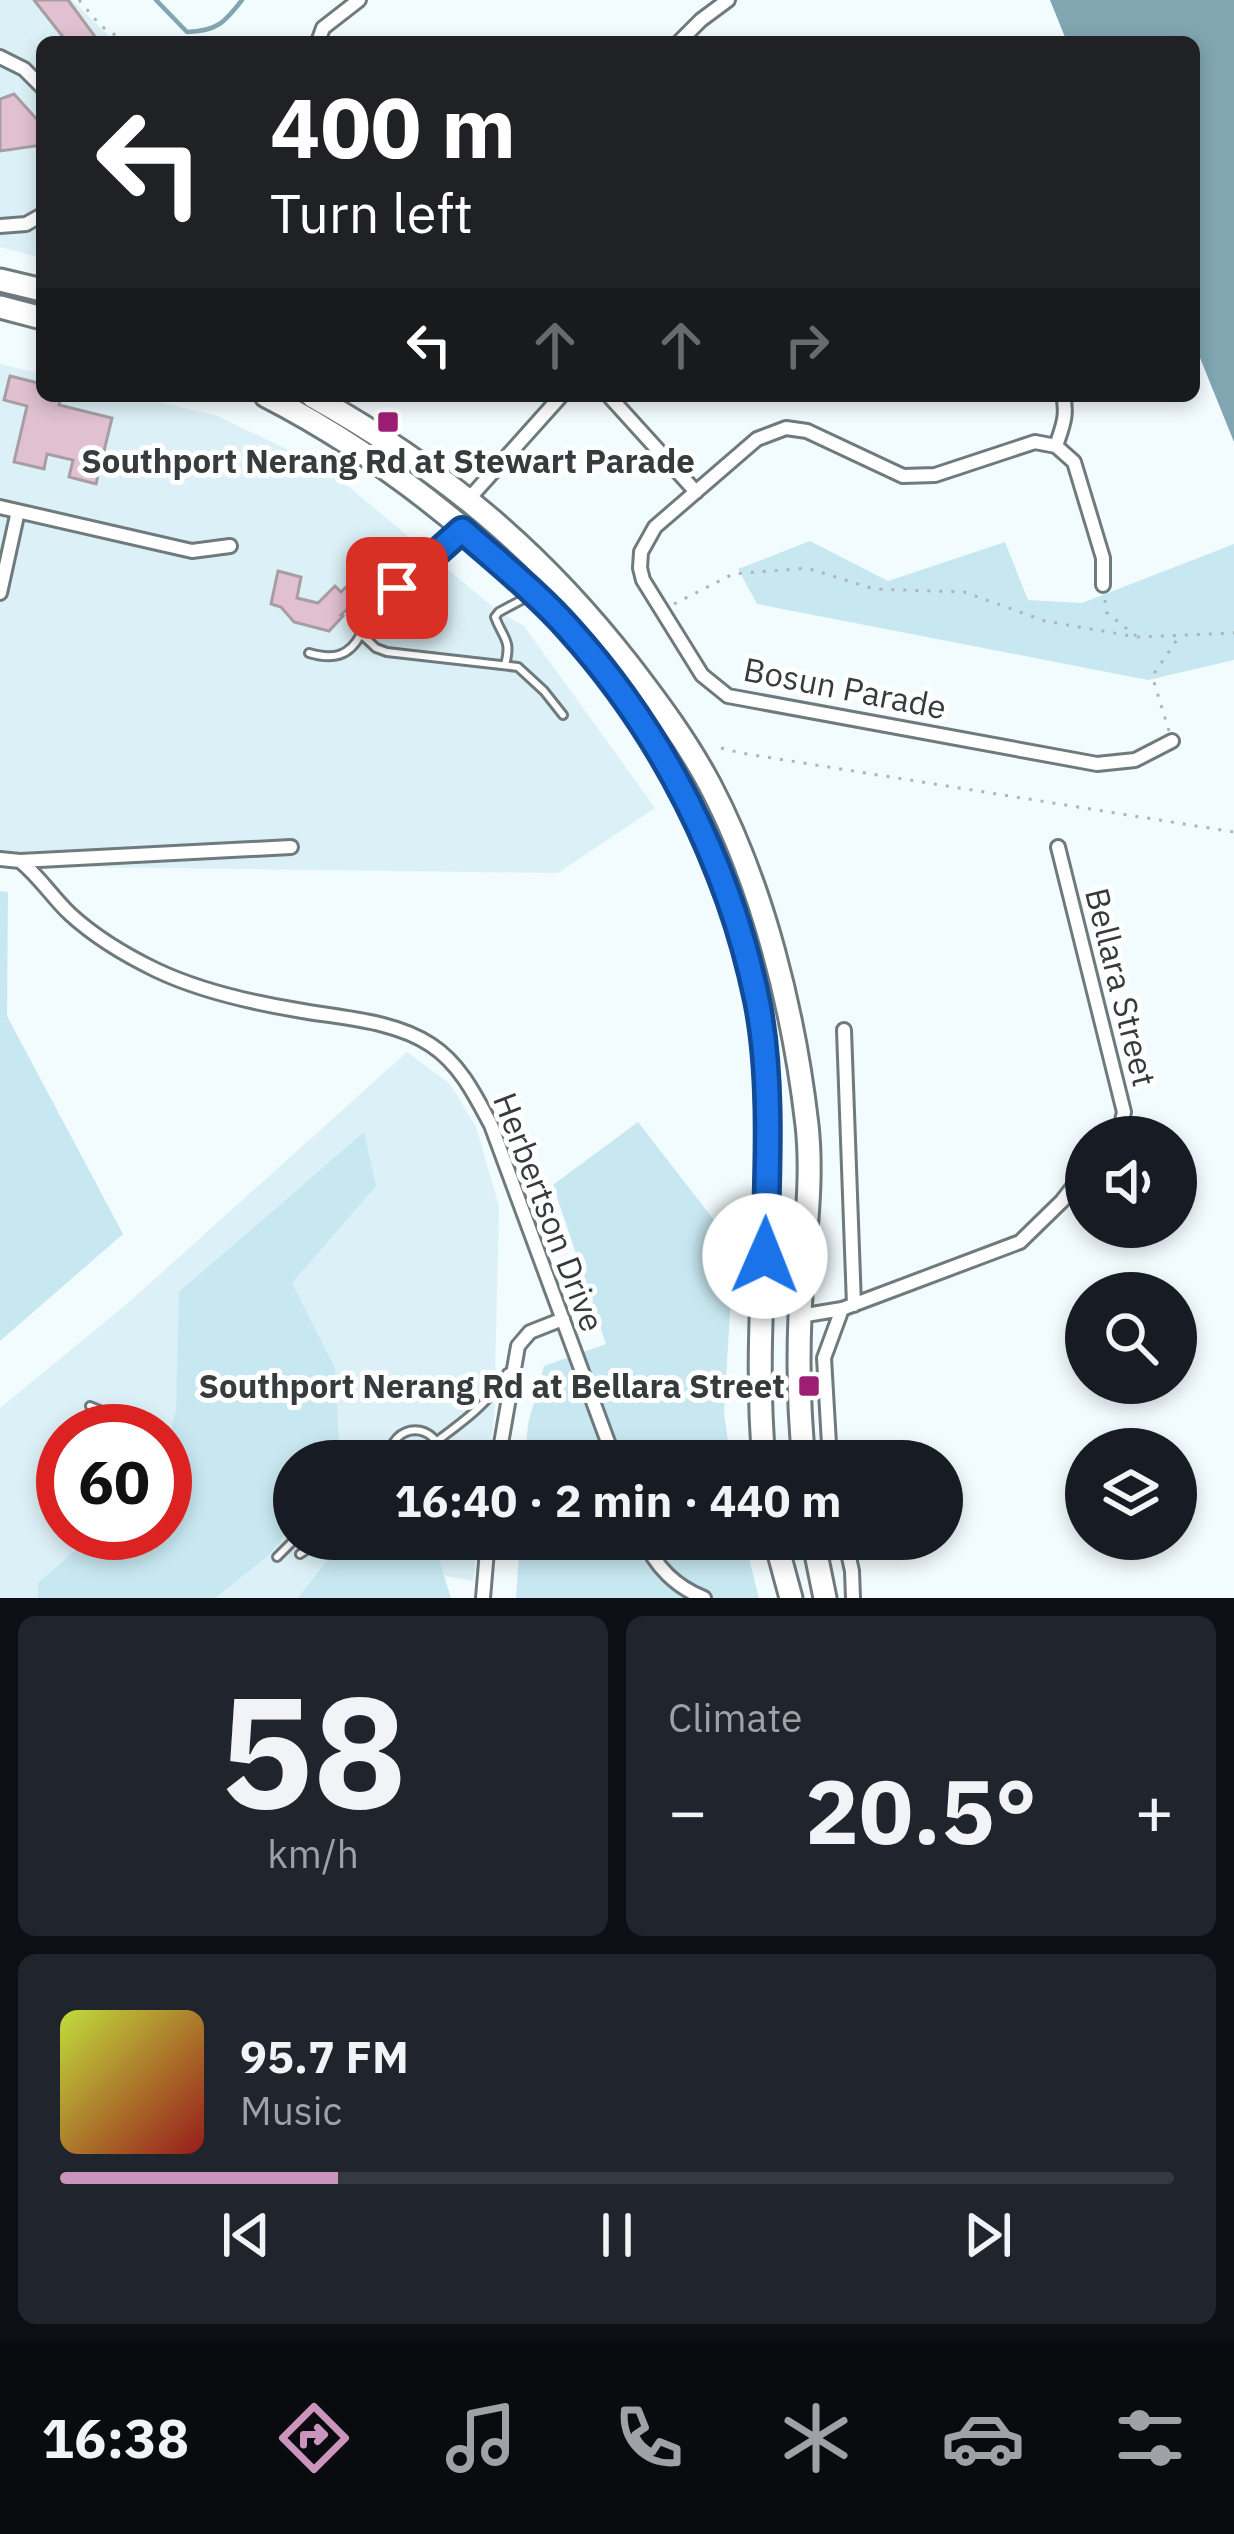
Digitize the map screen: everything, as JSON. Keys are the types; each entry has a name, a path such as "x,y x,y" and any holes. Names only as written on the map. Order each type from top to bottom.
{"main road":[{"path":"0,280 36,289"},
{"path":"0,308 36,317"},
{"path":"277,402 378,462 534,594 593,656 656,746 699,828 733,908 761,1031 767,1155 759,1393 762,1440"},
{"path":"323,402 468,500 526,548 574,598 673,722 711,788 751,879 784,996 807,1127 809,1204 800,1316 802,1440"},
{"path":"781,1560 791,1598"},
{"path":"817,1560 825,1598"}],"street":[{"path":"320,36 322,28 359,0"},
{"path":"685,36 728,0"},
{"path":"0,57 36,81"},
{"path":"0,226 36,218"},
{"path":"457,526 468,500 556,402"},
{"path":"614,402 696,492"},
{"path":"1064,402 1064,423 1056,446 1074,463 1103,558 1103,585"},
{"name":"Bosun Parade","path":"1056,446 1035,442 935,475 903,476 807,431 786,428 757,439 655,526 644,544 640,568 702,675 728,696 1097,764 1135,760 1172,740"},
{"path":"0,507 192,551 230,546"},
{"path":"0,592 18,512"},
{"name":"Bellara Street","path":"1058,847 1123,1116"},
{"path":"0,859 291,848"},
{"name":"Herbertson Drive","path":"20,861 39,875 82,924 124,953 197,987 392,1028 428,1042 454,1064 491,1125 607,1440"},
{"path":"829,1440 824,1358 848,1307 844,1030"},
{"path":"800,1316 848,1307 1020,1242 1065,1197"},
{"path":"501,1440 518,1346 530,1332 562,1319"},
{"path":"485,1596 487,1560"},
{"path":"654,1560 678,1584 704,1598"},
{"path":"850,1560 853,1598"}],"lane":[{"path":"309,653 340,657 354,647 365,617 457,526"},
{"path":"505,666 508,639 495,617 534,594"},
{"path":"361,634 387,652 523,671 563,715"},
{"path":"439,1440 497,1392 512,1370"},
{"path":"395,1440 410,1431 425,1432 435,1440"}],"path":[{"path":"80,0 100,26 116,36"},
{"path":"662,611 733,574 807,568 874,589 964,592 1045,621 1137,637 1234,633"},
{"path":"1103,585 1106,612 1137,637"},
{"path":"1172,740 1154,682 1155,672 1180,635"},
{"path":"721,748 1234,832"}],"shaded area":[{"path":"0,0 72,0 109,36 36,36 36,256 0,247"},
{"path":"1050,0 1234,0 1234,442 1200,358 1200,36 1065,36"},
{"path":"0,364 36,373 36,402 159,402 217,416 325,467 499,612 524,626 655,808 558,873 0,866"},
{"path":"810,541 888,581 1005,542 1028,600 1082,603 1234,544 1234,660 1148,680 757,604 738,569"},
{"path":"0,891 8,892 7,1016 123,1234 0,1341"},
{"path":"407,1052 450,1084 476,1127 499,1206 491,1440 273,1440 273,1560 341,1560 310,1598 0,1598 0,1408 128,1303"},
{"path":"638,1122 734,1246 724,1413 728,1440 527,1440 544,1366 606,1344 553,1185"},
{"path":"364,1132 376,1186 292,1283 335,1368 339,1440 273,1440 273,1550 215,1598 38,1598 38,1583 64,1560 192,1560 192,1404 176,1404 179,1292"},
{"path":"328,1560 439,1560 451,1598 298,1598"},
{"path":"359,1560 476,1560 473,1581"},
{"path":"519,1560 749,1560 759,1598 516,1598"}],"building":[{"path":"34,0 68,0 95,36 62,36"},
{"path":"14,94 36,118 36,146 0,151 0,99"},
{"path":"10,376 36,382 36,402 60,402 112,418 96,484 69,477 73,460 47,454 44,469 14,462 27,406 4,400"},
{"path":"278,571 301,577 297,598 318,603 335,586 341,592 360,573 372,585 329,631 294,622 281,607 271,604"}],"waterway":[{"path":"156,0 187,32 219,24 242,0"}],"place":[{"name":"Southport Nerang Rd at Stewart Parade","path":"388,422"},
{"name":"Southport Nerang Rd at Bellara Street","path":"809,1386"}],"route":[{"path":"397,588 462,530 534,594 593,656 675,778 733,908 757,1002 764,1056 765,1256"}]}
